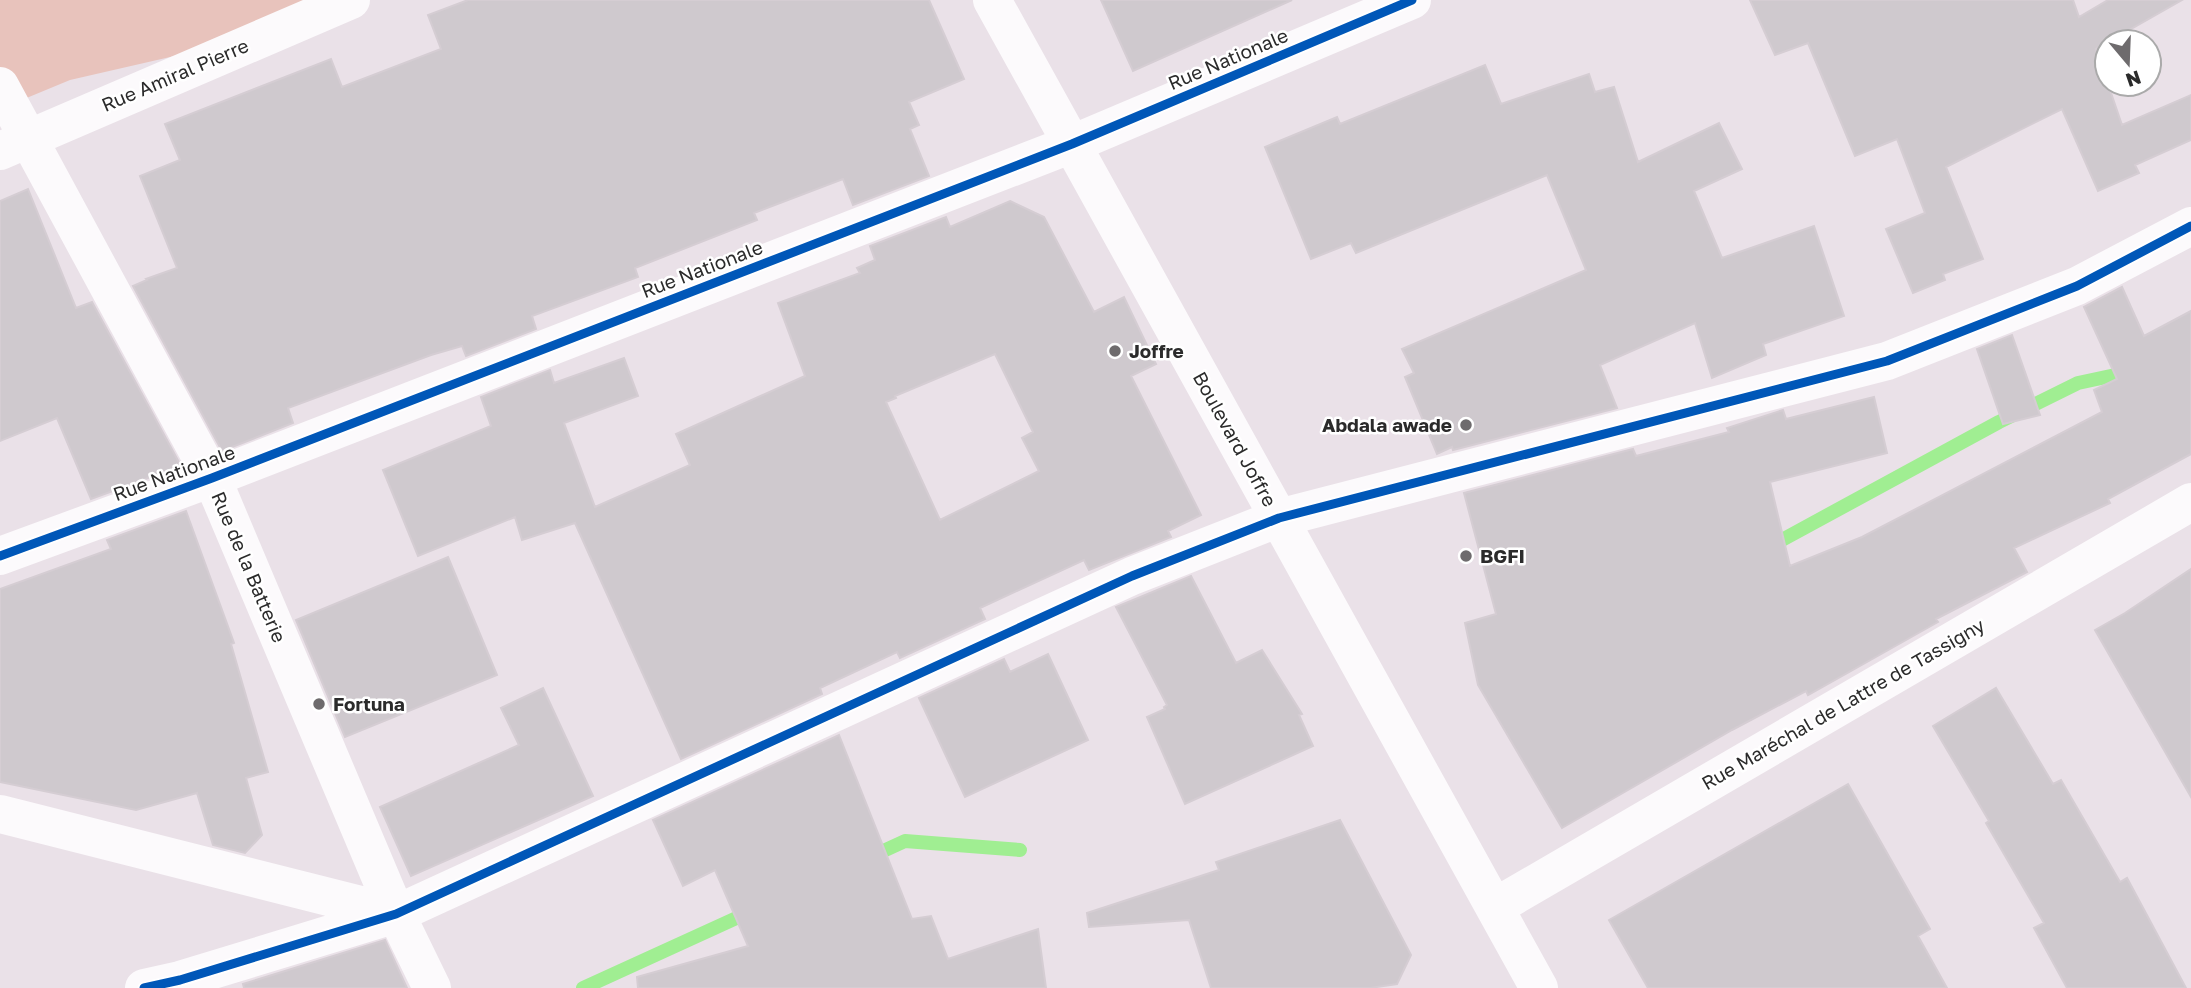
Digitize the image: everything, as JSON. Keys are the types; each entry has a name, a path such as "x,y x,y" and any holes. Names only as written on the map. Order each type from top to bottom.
{"street":[{"name":"Rue Amiral Pierre","path":"14,144 351,0"},
{"name":"Boulevard Joffre","path":"992,0 1538,988"},
{"name":"Rue Nationale","path":"0,556 212,478 1072,144 1412,0"},
{"name":"Rue de la Batterie","path":"0,86 14,144 212,478 396,914 432,988"},
{"path":"144,988 180,980 396,914 1132,576 1279,518 1887,361 2077,286 2191,226"},
{"name":"Rue Maréchal de Lattre de Tassigny","path":"1495,907 2191,502"},
{"path":"0,814 396,914"}],"shaded area":[{"path":"0,0 312,0 205,49 70,80 0,109"}],"building":[{"path":"468,0 929,0 964,79 909,102 919,125 910,129 929,176 853,205 843,179 754,213 757,220 635,268 638,277 532,316 536,329 466,356 462,346 431,355 288,408 293,423 222,451 133,286 177,268 140,176 180,160 165,124 331,59 342,87 441,49 428,15"},
{"path":"1101,0 1292,0 1133,71"},
{"path":"1750,0 2073,0 2079,17 2108,0 2182,0 2133,28 2093,28 2093,98 2113,98 2122,125 2191,95 2191,140 2135,165 2139,173 2098,191 2062,109 1946,167 1983,259 1943,274 1945,280 1913,293 1886,229 1925,213 1897,139 1855,156 1808,43 1775,55"},
{"path":"1485,65 1501,104 1589,74 1595,92 1614,87 1638,162 1719,123 1742,169 1694,191 1722,258 1814,226 1844,316 1763,344 1766,355 1712,378 1695,323 1600,365 1617,408 1453,450 1452,447 1437,454 1405,377 1414,373 1402,349 1586,270 1547,175 1356,253 1351,243 1311,259 1265,147 1337,117 1340,124"},
{"path":"28,189 76,308 92,302 181,466 91,499 57,418 0,441 0,201"},
{"path":"1010,201 1044,217 1094,312 1124,297 1156,364 1131,376 1201,515 1168,531 1171,537 1089,570 1084,560 980,608 985,619 900,658 897,652 820,688 822,694 681,759 575,523 522,540 515,517 418,556 383,470 491,426 481,397 550,370 554,383 624,358 638,396 564,423 595,507 690,465 676,434 805,376 778,303 860,273 857,268 875,260 870,246 946,217 950,227","holes":["995,354 1033,432 1022,438 1039,471 940,520 886,402"]},
{"path":"2122,287 2144,336 2191,311 2191,454 2108,499 2110,503 2014,548 2027,572 1936,619 1938,622 1808,695 1806,691 1732,730 1562,828 1478,685 1465,623 1496,614 1464,493 1633,449 1636,456 1729,432 1727,428 1783,410 1786,419 1874,397 1887,453 1770,482 1790,566 1862,537 2102,412 2094,390 2117,379 2084,307"},
{"path":"2012,335 2040,415 2003,424 1977,349"},
{"path":"186,511 234,643 231,644 268,772 246,778 262,835 245,853 213,845 197,793 136,810 0,782 0,589 111,549 107,540"},
{"path":"448,557 497,675 345,737 296,620"},
{"path":"2191,569 2191,797 2095,630"},
{"path":"1191,576 1236,663 1262,650 1302,714 1299,715 1313,746 1185,804 1147,717 1165,709 1167,705 1116,607"},
{"path":"1048,654 1088,740 965,797 919,698 1004,659 1010,672"},
{"path":"543,688 593,796 411,876 380,807 519,745 501,708"},
{"path":"1996,688 2053,784 2061,780 2120,882 2127,878 2186,988 2067,988 2034,928 2044,923 1986,823 1989,821 1933,726"},
{"path":"839,735 912,919 931,916 948,959 1038,929 1046,988 638,988 637,977 748,946 715,870 683,886 653,820"},
{"path":"1848,784 1930,929 1918,936 1947,988 1648,988 1609,920"},
{"path":"1340,820 1411,955 1397,984 1370,988 1211,988 1189,920 1089,927 1087,913 1219,870 1216,862"},
{"path":"385,940 407,988 244,988 243,984"}],"waterway":[{"path":"1769,547 1999,422 2078,383 2134,371"},
{"path":"868,858 905,841 1020,850"},
{"path":"583,988 754,910"}],"cycle path":[{"path":"0,556 212,478 1072,144 1412,0"},
{"path":"144,988 180,980 396,914 1132,576 1279,518 1887,361 2077,286 2191,226"}],"place":[{"name":"Joffre","path":"1115,351"},
{"name":"Abdala awade","path":"1466,425"},
{"name":"BGFI","path":"1466,556"},
{"name":"Fortuna","path":"319,704"}]}
